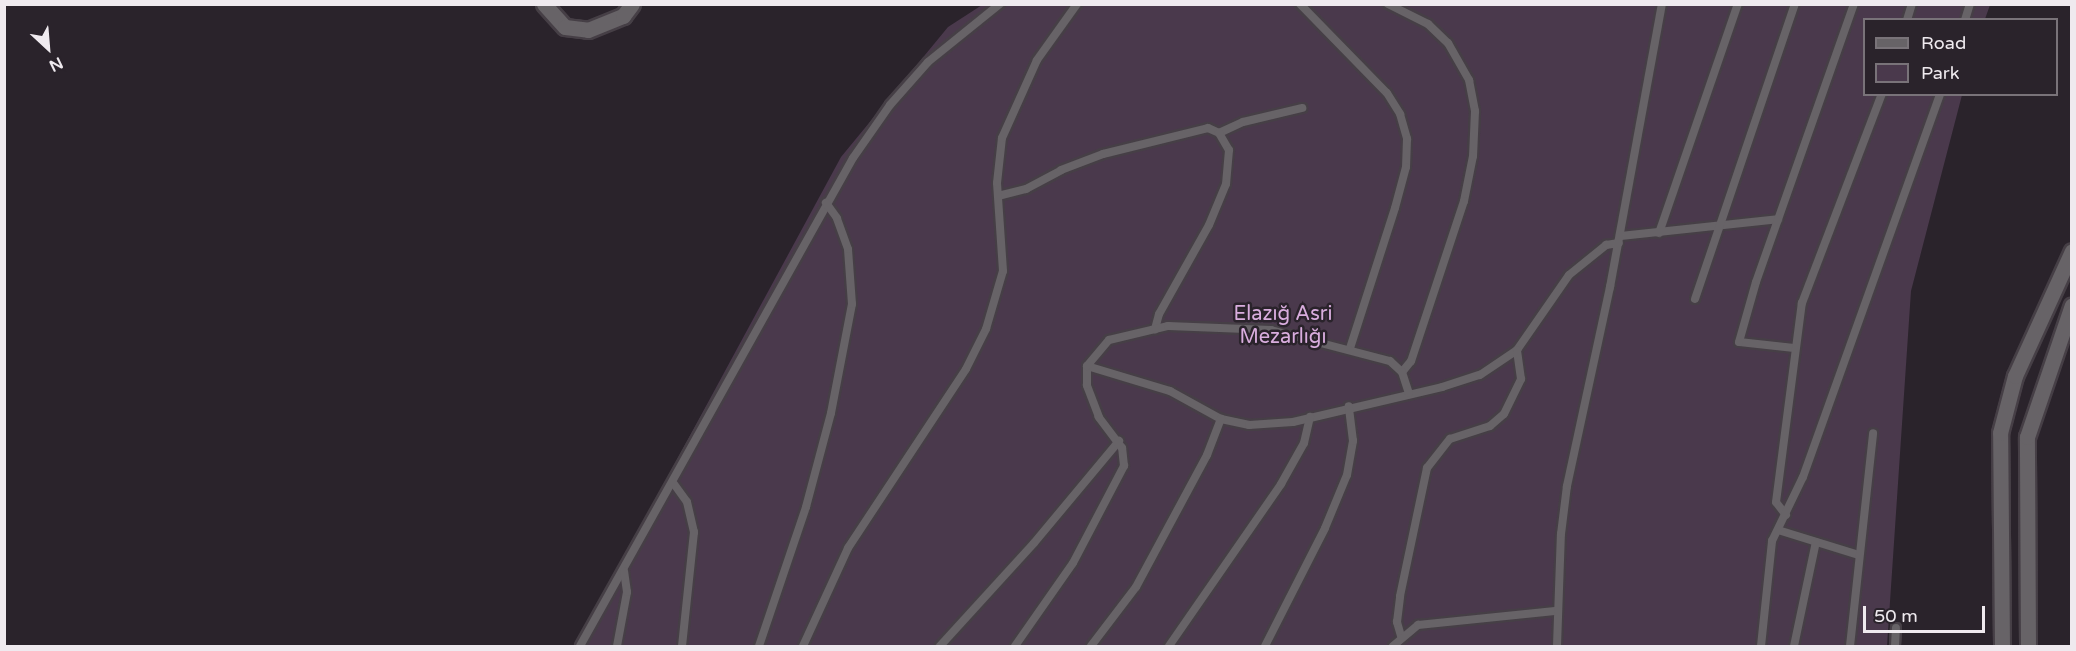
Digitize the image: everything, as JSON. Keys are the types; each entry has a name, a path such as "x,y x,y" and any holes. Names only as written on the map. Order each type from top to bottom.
{"street":[{"path":"544,4 565,27 588,30 623,16 632,4"},
{"path":"2002,646 2000,433 2019,367 2072,251"},
{"path":"2028,646 2027,437 2072,305"}],"lane":[{"path":"580,646 674,484 826,204 873,127 909,83 952,40 1000,4"},
{"path":"803,646 848,548 966,369 986,329 1003,271 998,196 1002,138 1037,60 1077,4"},
{"path":"1300,4 1386,93 1400,114 1407,139 1406,167 1395,208 1350,348"},
{"path":"1388,4 1428,24 1448,43 1469,80 1475,111 1473,156 1464,201 1411,361 1402,372"},
{"path":"1557,646 1557,611 1567,486 1619,239 1662,4"},
{"path":"1659,233 1738,4"},
{"path":"1695,298 1718,224 1795,4"},
{"path":"1794,348 1738,342 1778,219 1854,4"},
{"path":"1786,515 1776,502 1794,348 1807,285 1880,96"},
{"path":"1761,646 1772,540 1786,515 1939,96"},
{"path":"1220,133 1243,122 1302,108"},
{"path":"998,196 1026,189 1061,170 1103,154 1208,128 1220,133 1229,150 1226,184 1209,225 1159,314 1155,329"},
{"path":"759,646 806,507 831,413 852,304 848,249 837,218 826,204"},
{"path":"1087,366 1176,393 1221,419 1258,425 1310,417 1480,375 1517,350 1569,275 1606,245 1619,239 1718,224 1778,219"},
{"path":"1015,646 1073,563 1112,492 1124,465 1119,441 1093,406 1087,366 1109,340 1155,329 1225,325 1271,330 1350,348 1390,362 1402,372 1409,393"},
{"path":"1401,636 1397,622 1400,596 1427,468 1450,440 1490,426 1504,414 1521,379 1517,350"},
{"path":"1265,646 1347,475 1353,441 1348,406"},
{"path":"1169,646 1281,484 1304,443 1310,417"},
{"path":"1091,646 1136,587 1207,455 1221,419"},
{"path":"1850,646 1873,433"},
{"path":"940,646 1034,543 1119,441"},
{"path":"674,484 687,502 694,532 682,646"},
{"path":"1778,530 1859,555"},
{"path":"1794,646 1816,542"},
{"path":"617,646 627,592 624,571"},
{"path":"1393,646 1401,636 1418,626 1464,618 1557,611"},
{"path":"1895,646 1896,628"}],"green space":[{"name":"Elazığ Asri Mezarlığı","path":"982,5 1990,5 1985,18 1863,18 1863,96 1962,96 1911,291 1887,646 576,646 841,157 948,27"}]}
